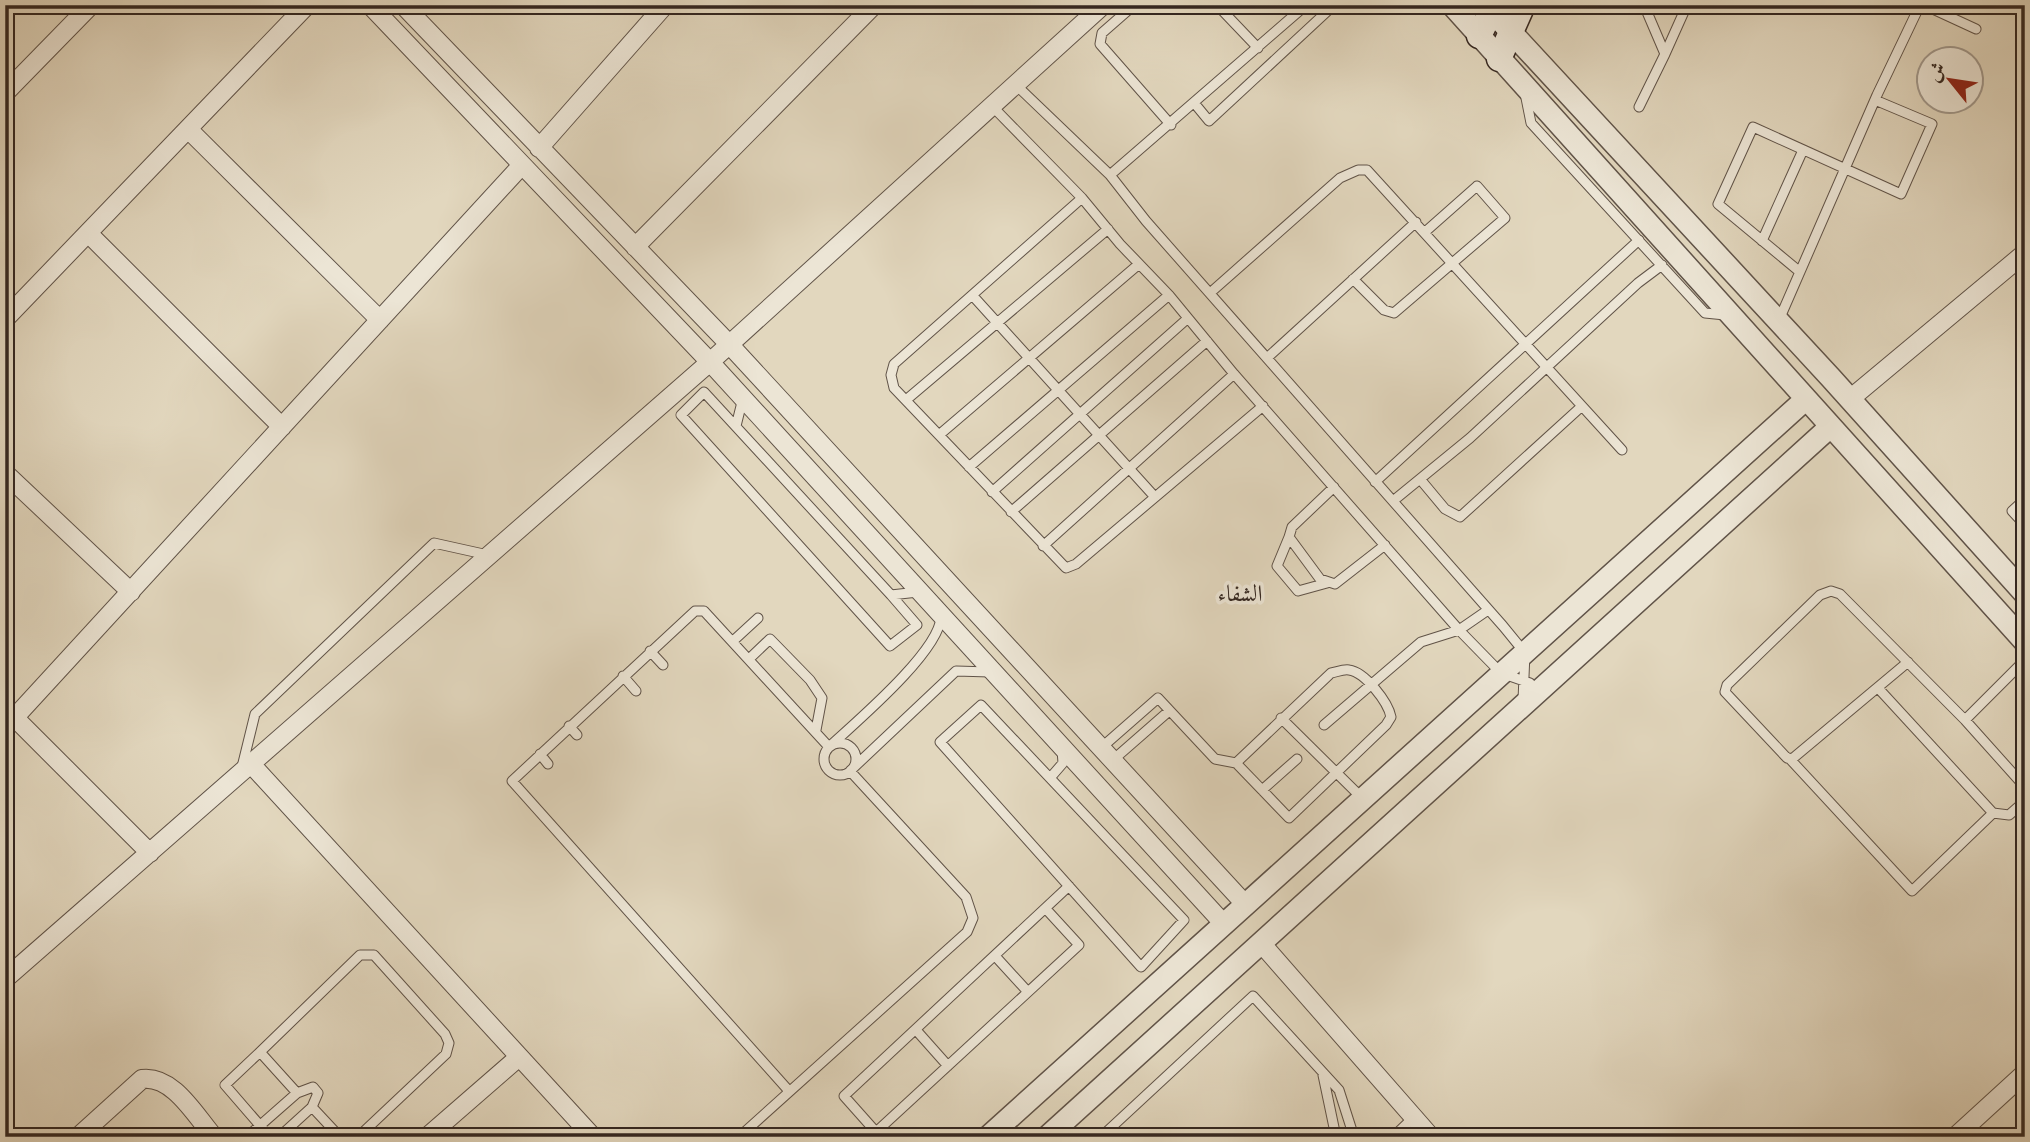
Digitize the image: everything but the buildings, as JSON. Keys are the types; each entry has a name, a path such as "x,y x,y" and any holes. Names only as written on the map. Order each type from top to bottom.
{"main road":[{"path":"1499,60 1523,5"},
{"path":"1479,36 1490,7"}],"street":[{"path":"5,93 91,5"},
{"path":"5,319 307,5"},
{"path":"370,5 710,362 918,593 996,673 1223,923"},
{"path":"402,5 728,343 1245,904"},
{"path":"539,148 664,5"},
{"path":"635,247 874,5"},
{"path":"1074,5 1087,19"},
{"path":"5,979 710,362 1103,5"},
{"path":"1452,5 2025,642"},
{"path":"1490,7 2025,594"},
{"path":"188,129 380,320"},
{"path":"149,853 10,723 522,165"},
{"path":"88,233 282,427"},
{"path":"1850,399 2025,253"},
{"path":"988,1137 1806,400"},
{"path":"1047,1137 1387,828 1530,690 1830,426"},
{"path":"5,473 131,592"},
{"path":"1086,773 1106,754"},
{"path":"246,768 593,1137"},
{"path":"1362,798 1387,828"},
{"path":"1261,943 1422,1130"},
{"path":"427,1137 519,1056"},
{"path":"1955,1137 2025,1073"},
{"path":"78,1137 142,1079 155,1078 167,1083 214,1137"}],"lane":[{"path":"1134,5 1102,33 1100,44 1171,125"},
{"path":"1217,5 1258,48"},
{"path":"1110,176 1306,5"},
{"path":"1195,104 1209,121 1334,5"},
{"path":"1644,5 1665,54"},
{"path":"1639,107 1687,5"},
{"path":"1778,321 1875,100 1922,5 1976,29"},
{"path":"1016,85 1110,176 1525,653 1530,690"},
{"path":"1524,88 1531,123 1705,313 1732,316"},
{"path":"1800,272 1718,204 1753,127 1901,194 1932,124 1875,100"},
{"path":"992,106 1082,198 1169,295 1234,374 1459,630 1502,673 1530,690"},
{"path":"1762,241 1803,150"},
{"path":"1210,293 1340,178 1358,170 1367,170 1622,450"},
{"path":"1353,279 1384,310 1394,313 1504,218 1477,186 1425,232"},
{"path":"1082,198 894,365 891,375 894,388 1062,566 1071,567 1263,406"},
{"path":"1267,358 1416,222"},
{"path":"906,400 1108,229"},
{"path":"1374,481 1639,240"},
{"path":"939,435 1139,264"},
{"path":"1393,501 1662,265"},
{"path":"969,467 1169,295"},
{"path":"973,296 1154,496"},
{"path":"992,492 1188,319"},
{"path":"1011,512 1207,341"},
{"path":"1043,546 1234,374"},
{"path":"704,392 891,595 917,625 890,646 681,415 704,392"},
{"path":"736,426 743,398"},
{"path":"1420,479 1445,509 1460,517 1582,407"},
{"path":"1334,487 1292,527 1277,566 1298,591 1327,583 1335,584 1385,545"},
{"path":"2025,499 2012,511 2025,525"},
{"path":"1289,537 1320,579 1327,583"},
{"path":"246,768 255,714 434,543 489,555"},
{"path":"1993,813 1912,891 1732,701 1726,692 1727,685 1820,595 1831,591 1840,594 1965,720 2025,787"},
{"path":"891,595 918,593"},
{"path":"1324,725 1421,642 1459,630 1488,610"},
{"path":"789,1091 512,781 695,611 704,611 829,747"},
{"path":"941,614 933,639 910,669 829,747 824,758 827,769 836,774 850,771 956,671 978,669 996,673"},
{"path":"733,641 758,618"},
{"path":"749,659 770,639 793,662 822,698 816,730"},
{"path":"650,651 663,665"},
{"path":"1965,720 2025,660"},
{"path":"1788,758 1797,755 1908,662"},
{"path":"1106,754 1154,699 1158,698 1214,759 1236,763 1289,818 1391,717 1389,708 1356,672 1346,669 1331,673 1236,763"},
{"path":"623,676 636,691"},
{"path":"1878,688 1993,813 2009,815 2025,801"},
{"path":"981,705 1184,920 1141,967 1069,886 940,742 981,705"},
{"path":"1106,754 1169,711"},
{"path":"1281,718 1362,798"},
{"path":"569,726 577,735"},
{"path":"829,747 844,744 853,750 856,758 850,771"},
{"path":"1050,778 1063,763 1061,745"},
{"path":"540,754 548,764"},
{"path":"1262,790 1297,759"},
{"path":"739,1137 967,932 973,918 966,897 850,771"},
{"path":"1046,909 1079,945 876,1132 844,1096 1069,886"},
{"path":"270,1137 225,1085 360,955 374,955 445,1034 449,1048 446,1054 358,1137"},
{"path":"996,957 1028,992"},
{"path":"1101,1137 1253,996 1339,1090 1354,1137"},
{"path":"916,1030 948,1066"},
{"path":"260,1052 297,1093"},
{"path":"1323,1073 1336,1137"},
{"path":"247,1137 297,1093 313,1087 318,1093 312,1107 279,1137"},
{"path":"312,1107 340,1137"},
{"path":"1393,1137 1422,1130"}],"district":[{"name":"الشفاء","path":"1240,593"}]}
